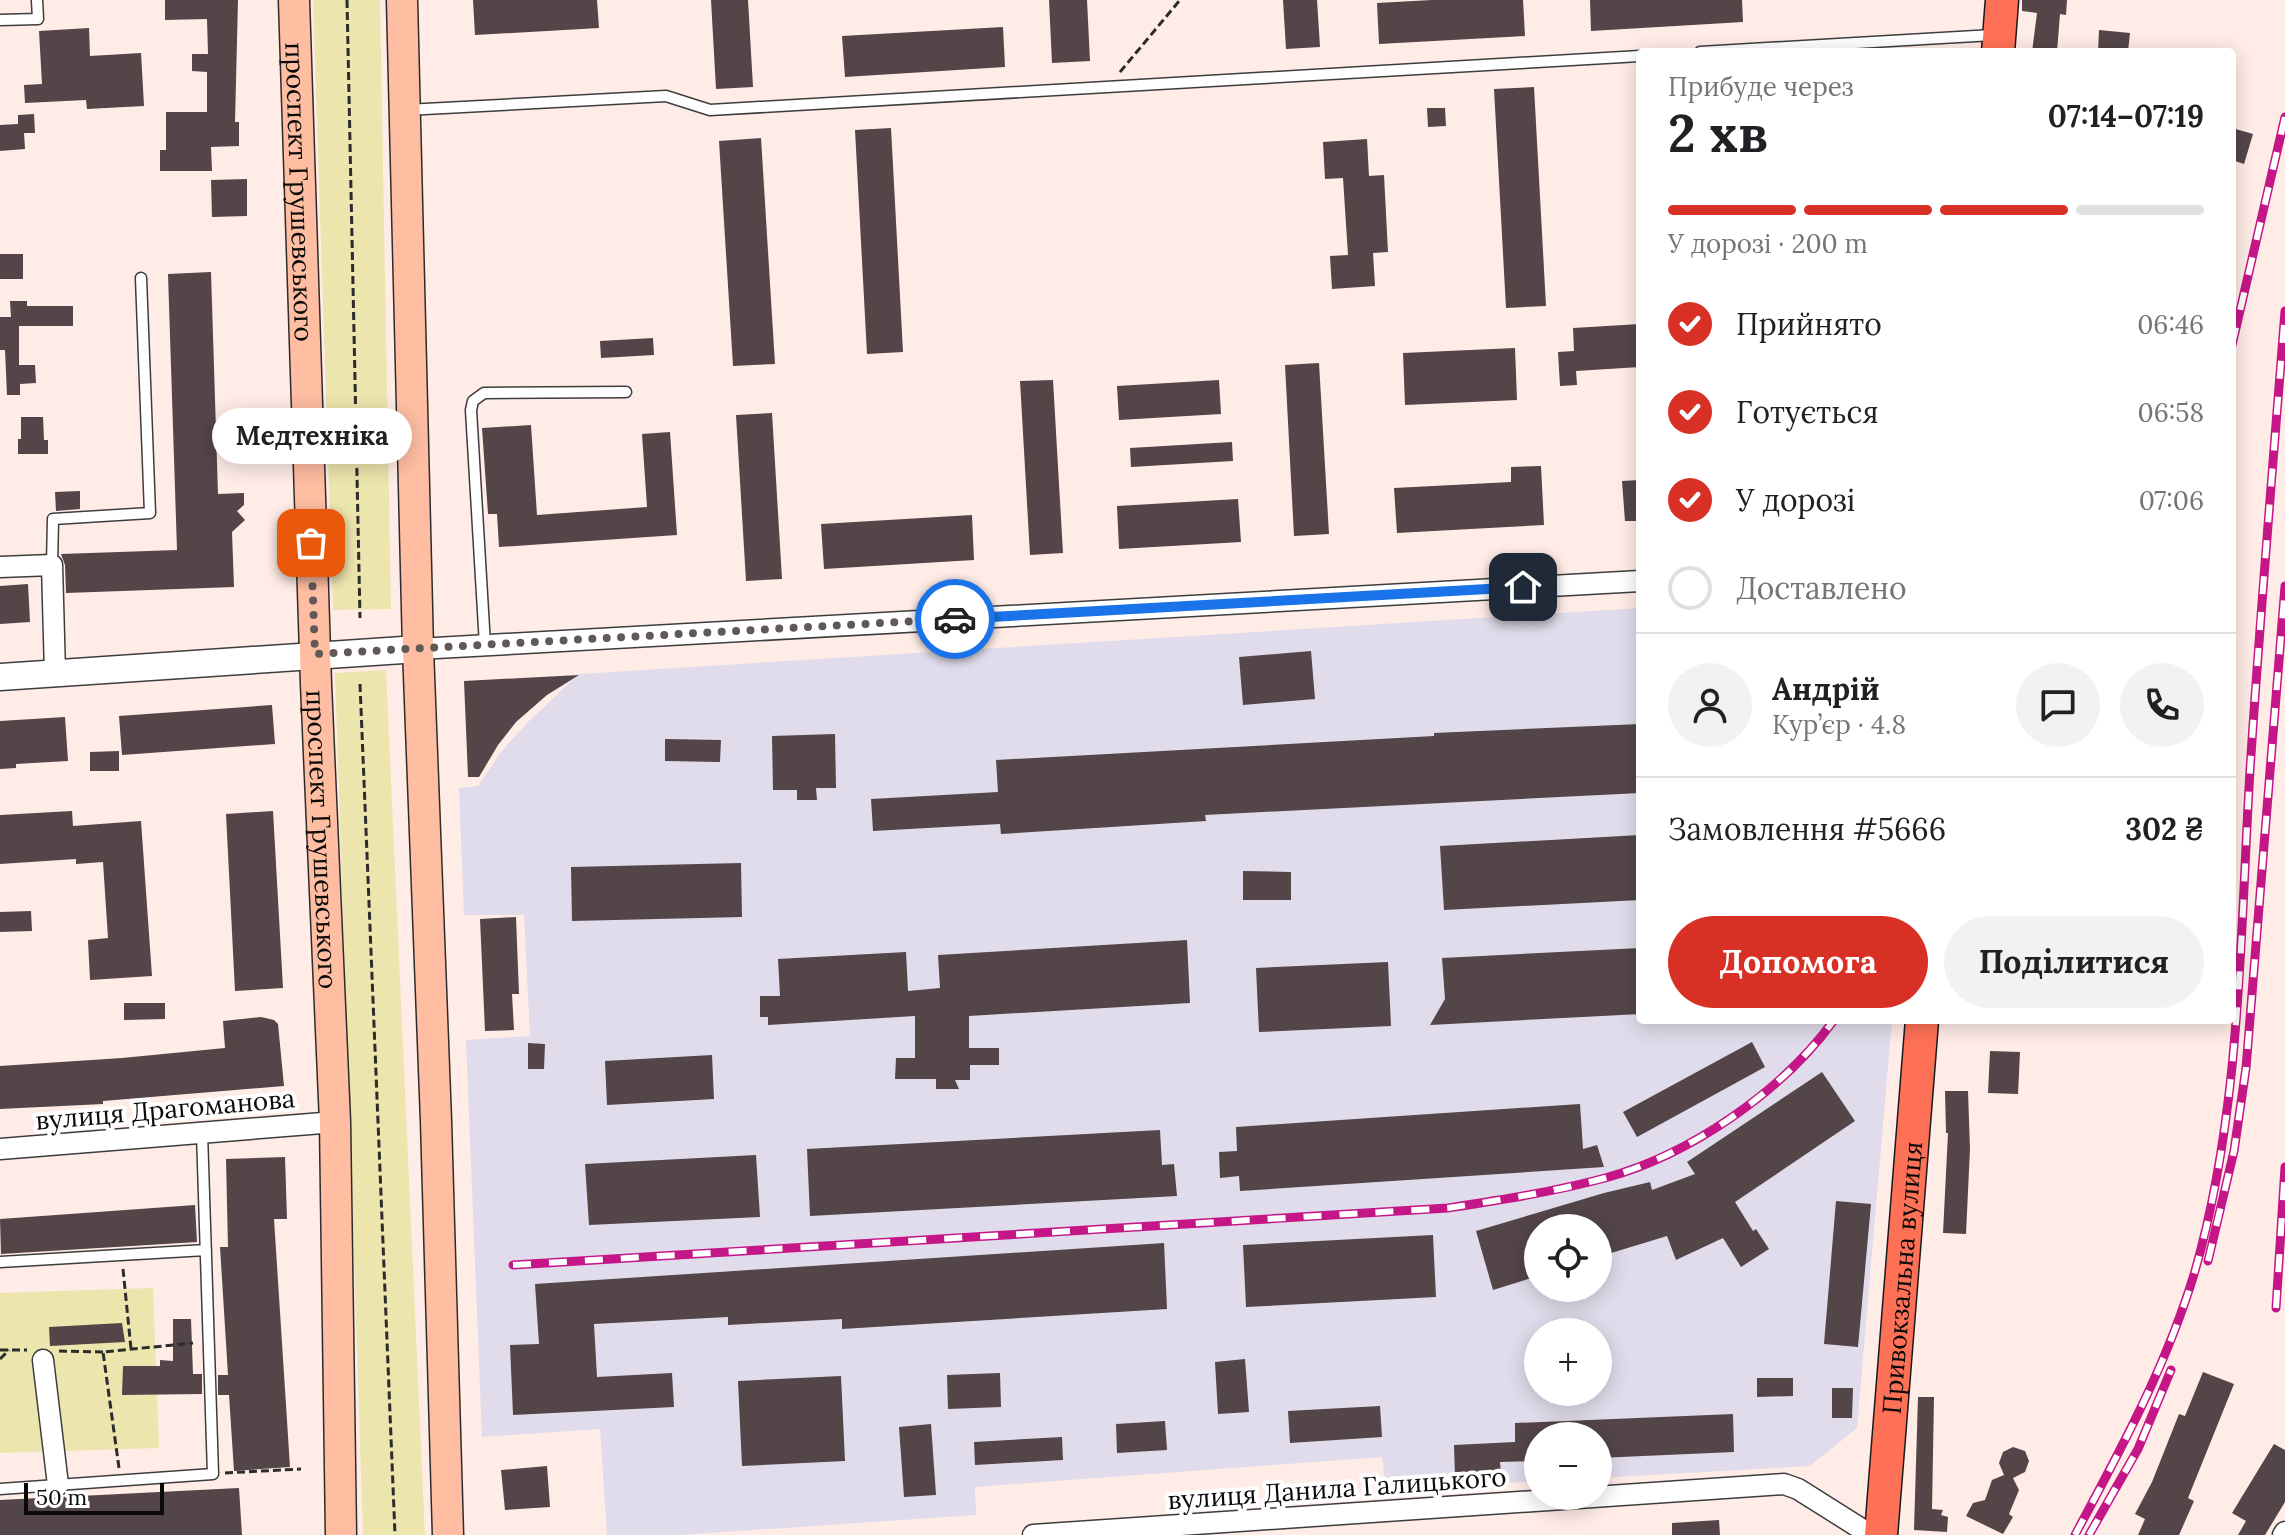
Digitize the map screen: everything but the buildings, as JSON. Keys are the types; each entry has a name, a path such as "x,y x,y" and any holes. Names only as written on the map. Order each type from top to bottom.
{"main road":[{"name":"проспект Грушевського","path":"294,0 315,654 335,1122 341,1535"},
{"path":"402,0 418,649 448,1535"},
{"path":"1998,43 2002,0"},
{"name":"Привокзальна вулиця","path":"1881,1535 1922,1024"}],"street":[{"path":"0,567 52,565 55,673"},
{"path":"0,677 315,654 1636,581"},
{"name":"вулиця Драгоманова","path":"0,1149 335,1122"},
{"path":"43,1360 58,1485"},
{"name":"вулиця Данила Галицького","path":"1033,1535 1784,1484 1798,1489 1871,1535"}],"lane":[{"path":"0,20 38,19 37,0"},
{"path":"1832,48 1998,43"},
{"path":"404,110 666,96 710,110 1636,56"},
{"path":"52,565 53,519 150,513 141,278"},
{"path":"485,645 471,410 473,401 484,393 626,392"},
{"path":"0,1489 213,1474 202,1133"},
{"path":"0,1262 206,1250"}],"path":[{"path":"347,0 360,618"},
{"path":"1107,87 1180,0"},
{"path":"360,684 395,1535"},
{"path":"121,1255 131,1349"},
{"path":"120,1480 103,1352 209,1342"},
{"path":"0,1359 9,1350"},
{"path":"213,1474 301,1469"}],"shaded area":[{"path":"313,0 380,0 391,609 333,610"},
{"path":"1636,608 1636,1024 1892,1024 1857,1428 1810,1466 1612,1477 1612,1422 1524,1422 1524,1482 1386,1490 1382,1457 975,1487 976,1515 680,1535 607,1535 600,1429 482,1437 466,1040 530,1036 524,915 464,915 459,788 478,786 501,752 579,674"},
{"path":"386,670 425,1535 363,1535 335,673"},
{"path":"153,1288 159,1448 0,1453 0,1293"}],"railway":[{"path":"2236,328 2285,117"},
{"path":"2236,1023 2250,770 2285,311"},
{"path":"2208,1261 2234,1151 2246,1068 2285,586"},
{"path":"513,1265 1448,1208 1526,1195 1637,1168 1701,1137 1762,1095 1789,1071 1831,1024"},
{"path":"2075,1535 2157,1373 2184,1306 2210,1210 2222,1148 2236,1024"},
{"path":"2276,1308 2285,1167"},
{"path":"2089,1535 2138,1449 2171,1370"}],"way so far":[{"path":"311,543 315,654 955,619"}],"place":[{"name":"Медтехніка","path":"311,543"}],"route":[{"path":"955,619 1523,587"}]}
